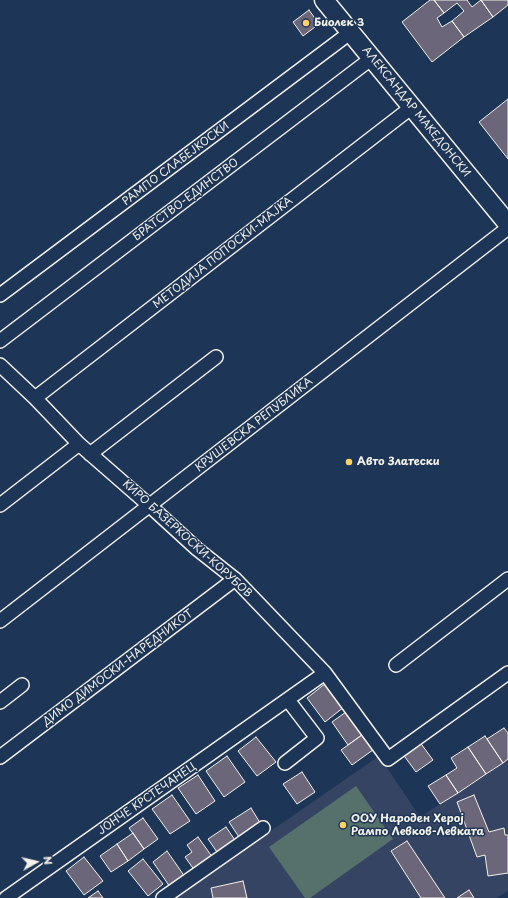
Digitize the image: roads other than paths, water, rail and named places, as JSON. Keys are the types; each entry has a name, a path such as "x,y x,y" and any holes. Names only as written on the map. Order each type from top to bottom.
{"street":[{"name":"АЛЕКСАНДАР МАКЕДОНСКИ","path":"324,0 508,224"},
{"name":"РАМПО СЛАБЕЈКОСКИ","path":"0,295 351,32"},
{"name":"БРАТСТВО-ЕДИНСТВО","path":"1,339 372,58"},
{"name":"МЕТОДИЈА ПОПОСКИ-МАЈКА","path":"35,398 412,107"},
{"name":"КРУШЕВСКА РЕПУБЛИКА","path":"0,621 508,228"},
{"path":"90,454 216,357"},
{"name":"КИРО БАЗЕРКОСКИ-КОРУБОВ","path":"0,365 35,398 79,444 197,549 235,579 325,673 388,759 508,673"},
{"path":"0,505 79,444"},
{"name":"ДИМО ДИМОСКИ-НАРЕДНИКОТ","path":"0,757 235,579"},
{"path":"396,665 508,579"},
{"name":"ЈОНЧЕ КРСТЕЧАНЕЦ","path":"6,898 325,673"},
{"path":"0,702 22,684"},
{"path":"285,763 317,738 288,700"},
{"path":"163,898 263,828"}],"place":[{"name":"Биолек 3","path":"306,23"},
{"name":"Авто Златески","path":"349,462"},
{"name":"ООУ Народен Херој Рампо Левков-Левката","path":"343,825"}]}
